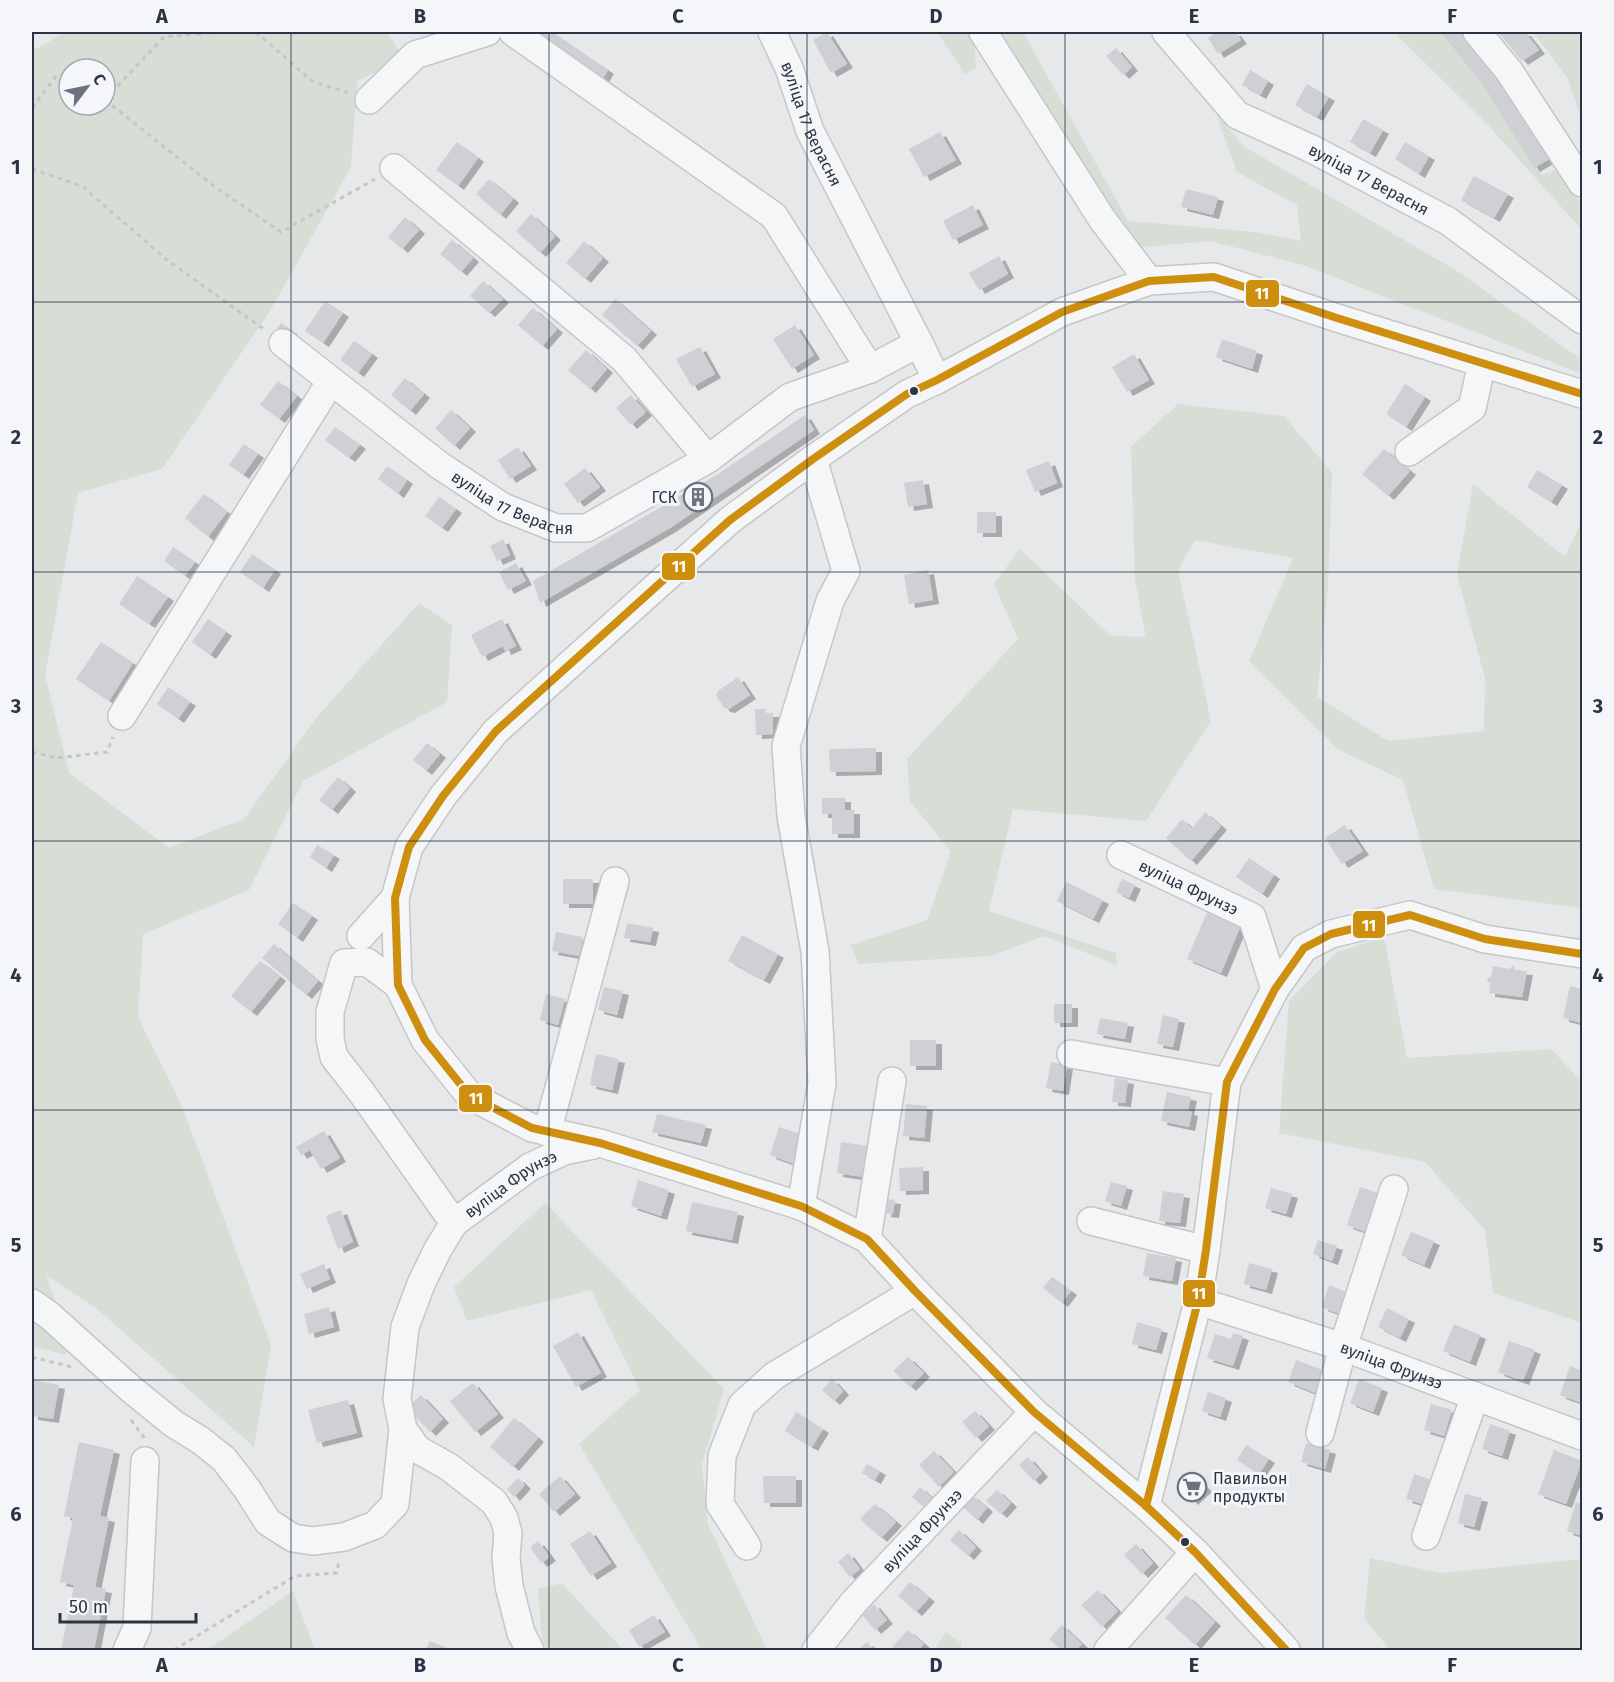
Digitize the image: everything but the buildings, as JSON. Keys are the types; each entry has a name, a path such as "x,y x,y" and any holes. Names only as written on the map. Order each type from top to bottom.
{"street":[{"path":"369,100 415,54 487,32"},
{"path":"513,32 774,216 870,369"},
{"name":"вуліца 17 Верасня","path":"772,32 789,68 810,131 937,380"},
{"path":"983,32 1102,219 1149,281"},
{"name":"вуліца 17 Верасня","path":"1166,32 1237,115 1312,149 1448,221 1582,320"},
{"path":"1477,32 1509,70 1582,183"},
{"path":"394,168 624,359 708,459"},
{"path":"600,1143 532,1128 469,1095 425,1040 398,985 395,898 409,847 443,796 496,731 730,520 907,394 1062,312 1149,281 1214,277 1337,318 1582,394"},
{"name":"вуліца 17 Верасня","path":"283,343 439,465 503,507 556,528 587,528 708,459 790,397 870,369 919,343"},
{"path":"1408,452 1472,408 1482,363"},
{"path":"122,716 331,381"},
{"path":"801,1206 822,1083 815,951 791,816 786,746 830,601 846,571 813,459"},
{"name":"вуліца Фрунзэ","path":"1121,855 1252,917 1275,989"},
{"name":"вуліца Фрунзэ","path":"547,1132 615,881"},
{"path":"361,936 395,898"},
{"path":"1146,1506 1198,1301 1227,1082 1275,989 1304,948 1331,934 1410,915 1485,939 1582,954"},
{"path":"398,985 367,962 344,963 330,1012 330,1039 334,1057 454,1223"},
{"path":"1071,1054 1227,1082"},
{"path":"867,1239 892,1081"},
{"name":"вуліца Фрунзэ","path":"530,1650 521,1633 509,1586 506,1558 508,1533 504,1518 494,1502 449,1467 417,1449 403,1429 397,1399 405,1327 429,1266 454,1223 530,1167 564,1151 600,1143 801,1206 867,1239 1034,1412 1146,1506 1195,1552 1286,1650"},
{"path":"1320,1433 1343,1347 1394,1189"},
{"path":"1091,1221 1206,1250"},
{"path":"747,1545 720,1503 722,1456 742,1405 774,1376 915,1291"},
{"name":"вуліца Фрунзэ","path":"1198,1301 1343,1347 1582,1437"},
{"path":"32,1303 50,1316 132,1390 174,1424 200,1440 224,1459 268,1522 293,1538 313,1541 344,1537 375,1525 395,1504 403,1429"},
{"path":"1426,1536 1475,1396"},
{"name":"вуліца Фрунзэ","path":"816,1650 854,1602 1034,1412"},
{"path":"127,1650 137,1628 145,1461"},
{"path":"1108,1650 1195,1552"}],"path":[{"path":"117,86 164,37 219,32"},
{"path":"256,32 312,81 369,100"},
{"path":"32,108 57,75"},
{"path":"117,109 215,187 281,231 394,168"},
{"path":"32,169 82,186 167,260 283,343"},
{"path":"32,752 57,758 107,752 122,716"},
{"path":"32,1357 76,1370"},
{"path":"128,1415 146,1440 145,1461"},
{"path":"174,1650 295,1576 337,1573 344,1537"}],"shaded area":[{"path":"65,32 394,32 388,34 404,58 357,81 351,167 270,311 162,469 78,493 45,675 69,773 169,848 244,819 317,717 419,603 452,625 447,702 303,781 249,890 143,934 138,1017 182,1106 271,1345 254,1447 96,1308 46,1275 70,1342 65,1355 32,1346 32,48 37,49"},
{"path":"937,32 974,32 976,67 965,74"},
{"path":"995,32 1023,32 1128,221 1255,232 1301,241 1297,205 1237,172 1217,116 1245,147 1457,271 1582,360 1582,374 1303,265 1210,241 1132,248"},
{"path":"1394,32 1451,32 1494,86 1542,175 1555,170 1582,204 1582,230 1489,126"},
{"path":"1533,32 1582,32 1582,121 1568,79"},
{"path":"1178,404 1284,416 1332,473 1328,586 1317,697 1388,741 1484,731 1485,678 1457,575 1473,484 1565,557 1582,520 1582,908 1434,889 1403,780 1339,750 1249,661 1293,558 1195,540 1178,570 1211,721 1146,821 1013,809 989,911 1116,953 1117,965 1044,936 991,956 858,964 851,945 927,920 951,852 910,801 907,759 1018,639 994,584 1020,549 1111,636 1146,637 1135,580 1131,447"},
{"path":"1384,937 1407,1058 1551,1049 1582,1082 1582,1323 1493,1293 1485,1230 1425,1162 1279,1133 1289,1001 1337,952"},
{"path":"545,1203 724,1389 702,1465 708,1524 767,1650 702,1650 579,1444 640,1390 591,1290 467,1321 454,1287"},
{"path":"1370,1558 1441,1573 1582,1559 1582,1650 1390,1650 1364,1618"},
{"path":"562,1583 623,1650 549,1650 542,1640 538,1589"},
{"path":"293,1591 315,1650 207,1650"},
{"path":"946,1632 961,1643 961,1650 934,1650"}],"transit line":[{"name":"11","path":"1286,1650 1195,1552 1146,1506 1034,1412 867,1239 801,1206 600,1143 532,1128 469,1095 425,1040 398,985 395,898 409,847 443,796 496,731 730,520 907,394 1062,312 1149,281 1214,277 1337,318 1582,394"},
{"name":"11","path":"1146,1506 1198,1301 1227,1082 1275,989 1304,948 1331,934 1410,915 1485,939 1582,954"}],"place":[{"name":"ГСК","path":"698,497"},
{"name":"Павильон продукты","path":"1192,1487"}]}
